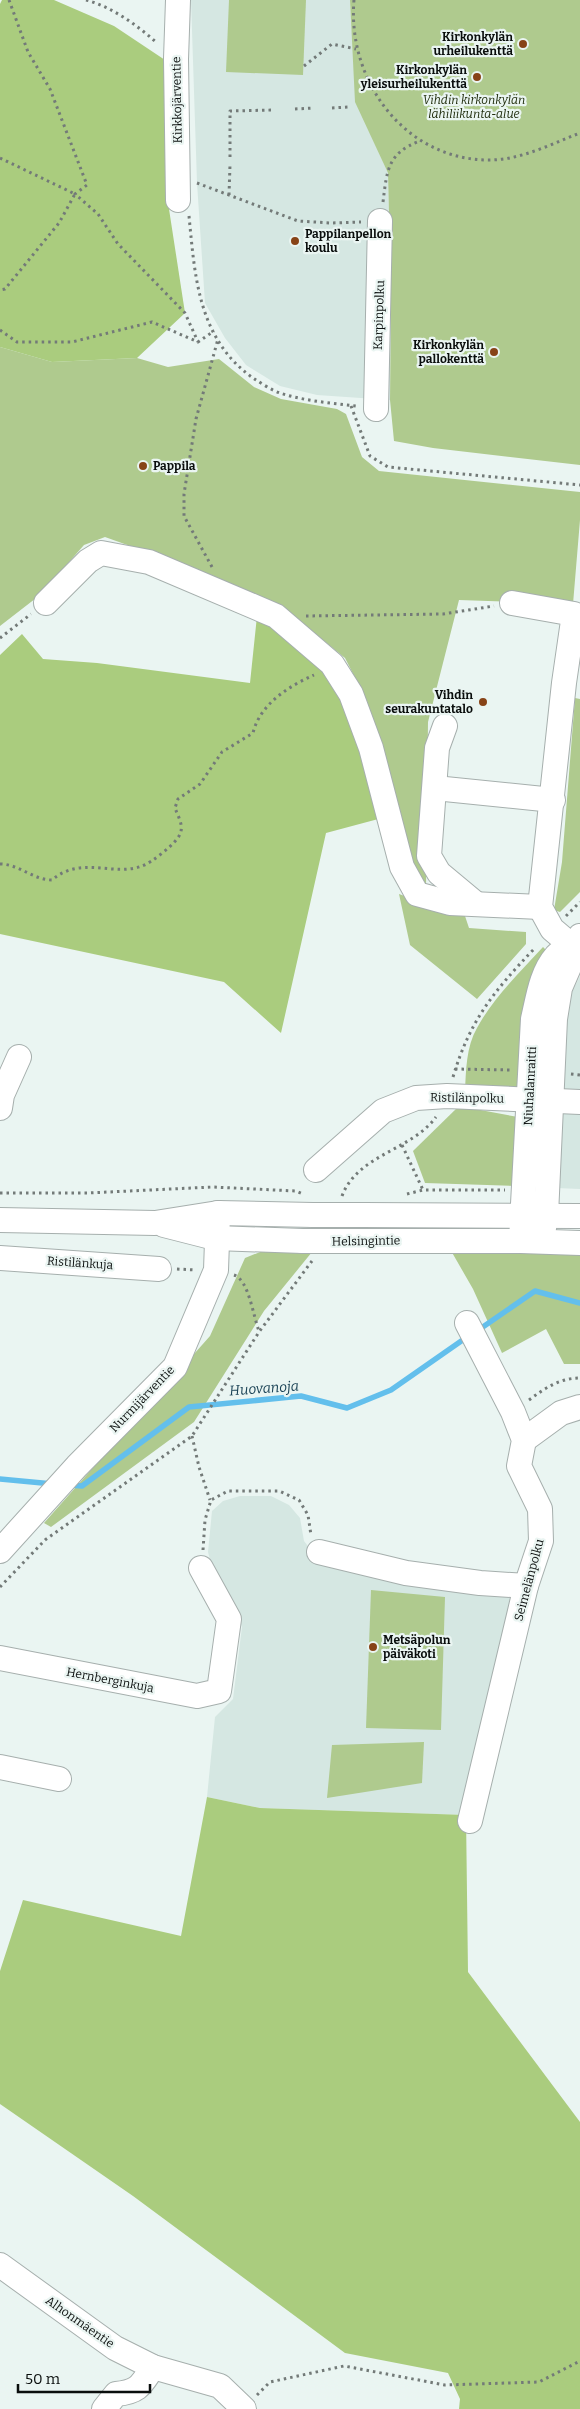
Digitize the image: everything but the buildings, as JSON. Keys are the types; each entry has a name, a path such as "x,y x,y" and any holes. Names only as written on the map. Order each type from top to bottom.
{"street":[{"name":"Kirkkojärventie","path":"178,0 176,59 178,200"},
{"name":"Karpinpolku","path":"376,409 380,222"},
{"path":"46,602 88,561 101,553 150,562 276,616 332,664 351,694 371,748 402,867 417,894 450,903 540,907"},
{"path":"512,603 574,614 564,683 553,800 540,907 552,930 576,941"},
{"path":"445,726 437,748 429,856 439,873 475,903"},
{"path":"435,788 553,800"},
{"name":"Niuhalanraitti","path":"531,1241 522,1215 533,1018 541,983 556,956 576,941"},
{"name":"Niuhalanraitti","path":"531,1241 546,1215 553,1101 555,1019 560,988 570,965 576,941"},
{"path":"0,1108 2,1095 19,1057"},
{"name":"Ristilänpolku","path":"316,1170 383,1111 416,1098 447,1096 580,1102"},
{"name":"Helsingintie","path":"0,1220 155,1223 218,1213 311,1205 363,1215 580,1216"},
{"name":"Nurmijärventie","path":"0,1551 44,1505 77,1466 175,1367 216,1270 218,1213"},
{"name":"Helsingintie","path":"155,1223 216,1238 341,1242 531,1241 580,1243"},
{"name":"Ristilänkuja","path":"0,1258 159,1269"},
{"path":"471,1334 513,1412 524,1440 561,1412 580,1407"},
{"name":"Seimelänpolku","path":"470,1821 526,1586 541,1541 540,1509 519,1466 524,1440"},
{"path":"319,1552 406,1573 480,1583 526,1586"},
{"name":"Hernberginkuja","path":"0,1658 197,1696 219,1691 229,1619 201,1568"},
{"path":"0,1767 59,1778"},
{"name":"Alhonmäentie","path":"0,2265 115,2348 153,2367 220,2386 244,2409"},
{"path":"104,2409 116,2394 130,2393 139,2388 153,2367"}],"path":[{"path":"0,290 5,289 59,224 75,194 87,184 50,89 28,52 9,0"},
{"path":"86,0 97,3 141,28 163,49"},
{"path":"354,0 356,49 380,102 402,128 421,140 450,154 490,160 528,154 580,134"},
{"path":"304,66 332,44 356,49"},
{"path":"332,108 348,107"},
{"path":"295,110 313,108"},
{"path":"230,157 230,111 274,110"},
{"path":"197,183 298,221 331,223 380,222 388,166 399,152 421,140"},
{"path":"0,158 75,194 98,214 118,244 184,314 198,342"},
{"path":"229,195 230,165"},
{"path":"178,200 189,214 194,275 201,306 218,339 230,357 243,370 278,393 376,409"},
{"path":"0,330 17,342 72,342 152,322 198,342"},
{"path":"198,342 214,331"},
{"path":"218,339 196,419 184,494 184,516 223,593"},
{"path":"351,406 370,456 388,467 580,486"},
{"path":"0,638 46,602"},
{"path":"276,616 443,614 512,603"},
{"path":"0,864 8,864 44,880 52,880 60,872 84,867 125,869 142,866 166,850 180,834 181,824 175,808 178,799 200,784 222,752 253,733 256,722 286,689 332,664"},
{"path":"402,1145 423,1190"},
{"path":"0,1193 213,1187 296,1191 311,1205"},
{"path":"398,1196 423,1190 524,1190"},
{"path":"0,1587 44,1540 192,1436 259,1332"},
{"path":"513,1412 546,1388 567,1378 580,1378"},
{"path":"192,1436 199,1467 210,1500 205,1520 201,1568"},
{"path":"210,1500 228,1491 279,1491 299,1500 308,1515 311,1537 319,1552"},
{"path":"244,2409 270,2382 344,2366 445,2385 539,2382 580,2361"}],"shaded area":[{"name":"Pappilanpellon koulu","path":"191,0 350,0 356,102 388,173 391,300 390,400 317,395 280,386 246,365 225,338 205,303 197,183"},
{"path":"580,976 580,1189 556,1188 568,1000"},
{"name":"Metsäpolun päiväkoti","path":"240,1496 271,1496 289,1505 300,1518 304,1541 319,1560 366,1576 519,1595 466,1815 260,1808 207,1797 215,1717 233,1699 242,1627 231,1599 213,1571 208,1552 212,1511 223,1501"}],"green space":[{"path":"2,0 54,0 114,26 168,62 167,196 185,313 137,358 52,362 0,347 0,4"},
{"path":"229,0 306,0 303,75 226,72"},
{"name":"Vihdin kirkonkylän lähiliikunta-alue","path":"350,0 580,0 580,465 433,448 394,441 390,400 391,300 388,173 355,102"},
{"path":"0,347 52,362 137,358 168,367 219,359 254,387 281,399 337,409 346,414 362,457 379,471 580,492 580,520 573,604 459,600 428,722 426,889 407,865 367,701 345,658 307,627 172,561 105,537 84,545 40,595 0,626"},
{"path":"257,616 294,639 348,697 382,818 326,833 281,1033 224,982 0,934 0,655 22,634 43,659 97,663 250,683"},
{"path":"575,698 580,699 580,892 560,912 554,910 562,862"},
{"path":"399,894 437,908 464,913 469,928 526,932 526,944 477,999 410,945"},
{"path":"543,947 546,950 521,1092 465,1092 466,1068 473,1035 483,1017 499,996"},
{"path":"459,1106 518,1117 517,1186 425,1183 413,1151"},
{"path":"280,1244 312,1252 264,1311 194,1422 51,1527 44,1523 210,1336 245,1258"},
{"path":"450,1249 580,1253 580,1364 564,1364 546,1329 502,1353 473,1289"},
{"path":"371,1590 445,1597 441,1730 366,1728"},
{"path":"424,1742 422,1783 327,1798 332,1745"},
{"path":"207,1797 260,1808 466,1815 468,1972 580,2122 580,2409 459,2409 460,2399 448,2373 345,2353 133,2196 0,2104 0,1971 23,1900 181,1936"}],"waterway":[{"name":"Huovanoja","path":"477,1331 535,1291 580,1303"},
{"name":"Huovanoja","path":"69,1485 82,1486 189,1407 301,1396 347,1408 391,1390 467,1337"},
{"name":"Huovanoja","path":"0,1479 53,1484"}],"place":[{"name":"Kirkonkylän urheilukenttä","path":"523,44"},
{"name":"Kirkonkylän yleisurheilukenttä","path":"477,77"},
{"name":"Pappilanpellon koulu","path":"295,241"},
{"name":"Kirkonkylän pallokenttä","path":"494,352"},
{"name":"Pappila","path":"143,466"},
{"name":"Vihdin seurakuntatalo","path":"483,702"},
{"name":"Metsäpolun päiväkoti","path":"373,1647"}]}
